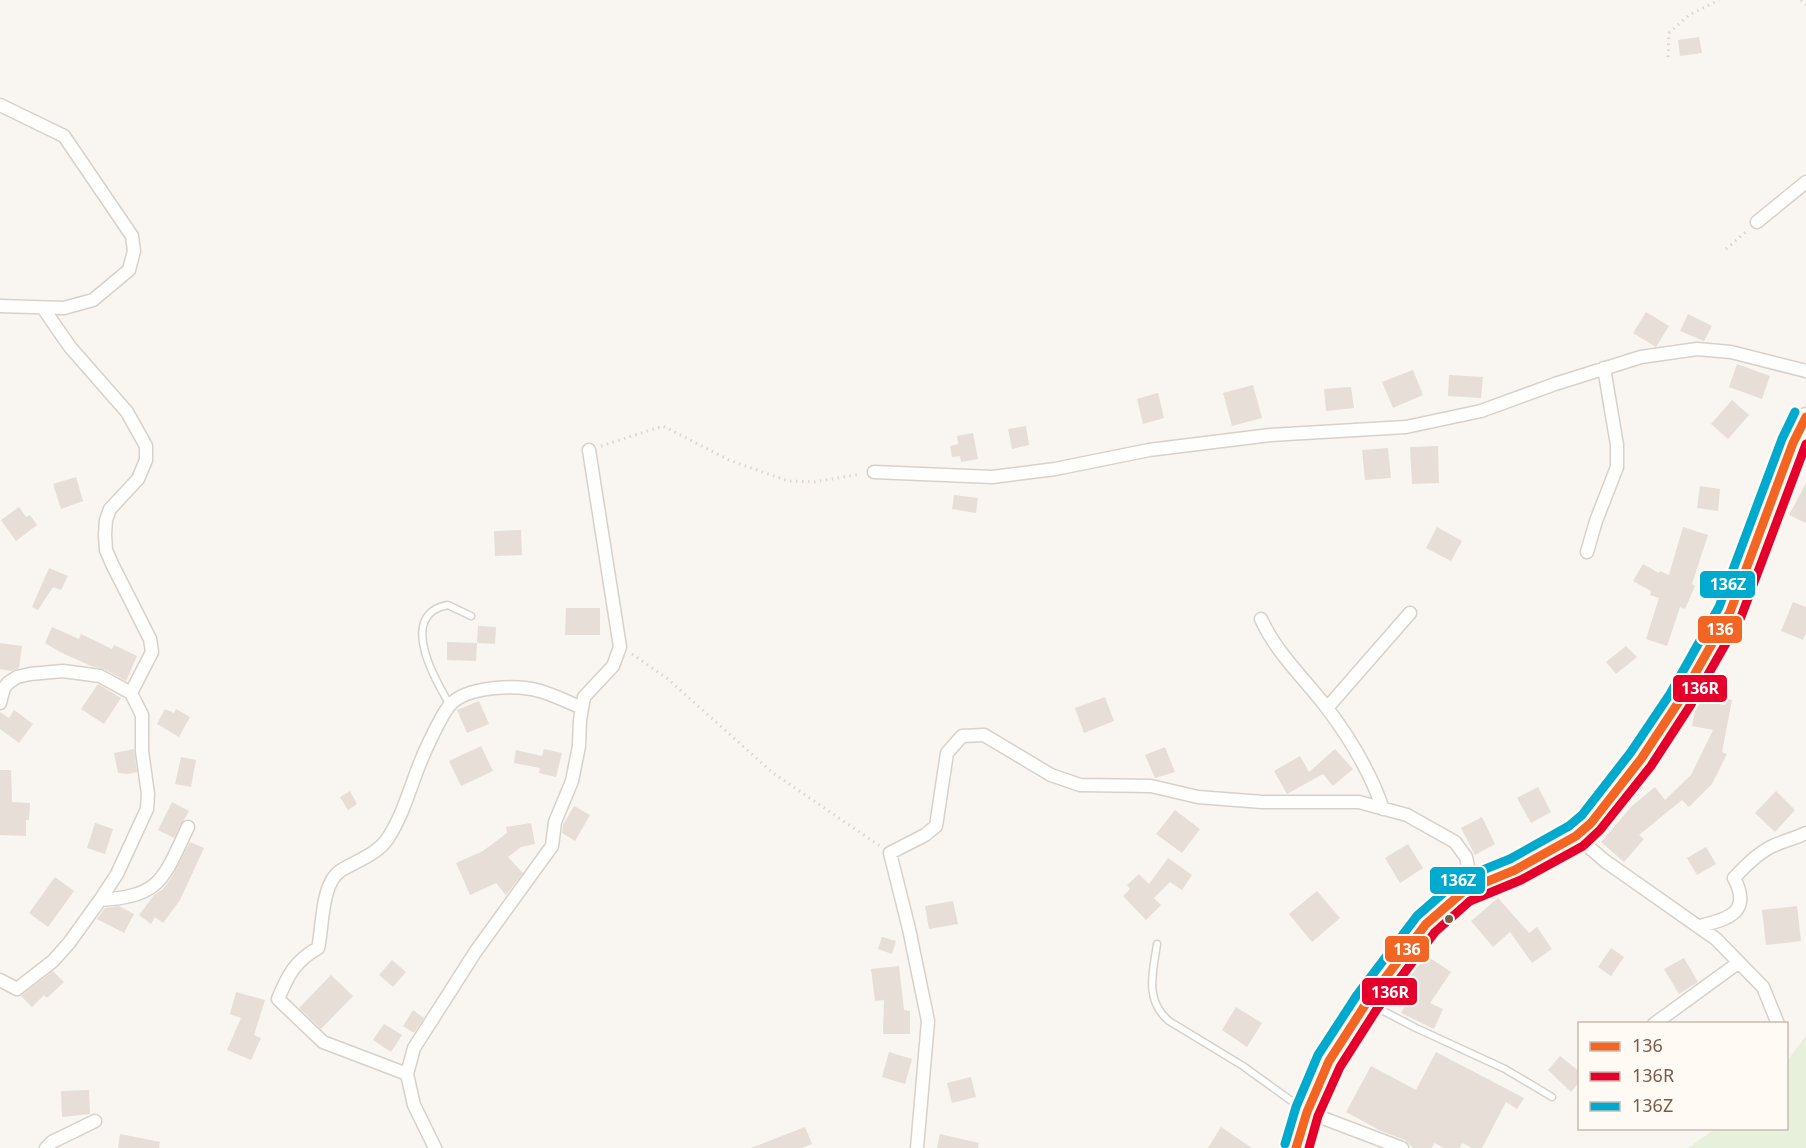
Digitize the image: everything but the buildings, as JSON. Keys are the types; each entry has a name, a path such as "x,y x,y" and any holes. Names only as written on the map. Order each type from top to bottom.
{"main road":[{"path":"1296,1148 1307,1112 1329,1061 1367,1002 1426,924 1464,891 1515,870 1576,836 1591,823 1641,759 1680,700 1730,612 1792,443 1806,417"}],"street":[{"path":"0,105 64,136 132,236 134,251 129,270 93,300 64,309 0,306"},
{"path":"1757,222 1806,182"},
{"path":"43,308 70,347 127,412 146,446 146,460 138,479 110,509 106,520 106,550 150,639 152,652 131,693"},
{"path":"874,472 992,477 1055,469 1149,450 1270,435 1406,427 1481,411 1641,357 1697,349 1731,352 1806,371"},
{"path":"1587,552 1596,520 1617,467 1617,445 1604,368"},
{"path":"435,1148 414,1105 407,1074 414,1048 476,951 552,846 555,822 572,781 579,746 584,697 612,666 620,647 589,450"},
{"path":"1327,708 1410,613"},
{"path":"1261,619 1270,640 1327,708 1344,733 1377,791 1383,808"},
{"path":"0,703 4,688 17,677 63,671 100,676 131,693 142,715 142,751 148,794 147,809 117,874 69,943 53,961 17,989 0,980"},
{"path":"407,1074 323,1042 278,999 288,976 297,963 302,957 318,948 328,887 338,872 360,861 387,841 399,818 422,760 450,705 466,693 503,687 538,690 582,708"},
{"path":"917,1148 927,1021 909,928 890,853 925,835 936,826 948,753 962,736 984,735 1051,775 1080,785 1151,786 1198,797 1262,802 1359,802 1407,815 1455,843 1466,857 1469,872 1464,891"},
{"path":"100,900 125,898 154,887 170,863 188,827"},
{"path":"1700,926 1733,916 1741,899 1740,889 1734,878 1744,868 1773,845 1806,833"},
{"path":"1576,836 1605,861 1716,939 1763,987 1778,1022"},
{"path":"1655,1022 1738,963"},
{"path":"1307,1112 1402,1148"},
{"path":"46,1148 52,1142 95,1121"}],"lane":[{"path":"450,705 425,654 424,623 432,610 448,604 471,616"},
{"path":"1157,944 1151,990 1159,1011 1169,1021 1244,1066 1307,1112"},
{"path":"1367,1002 1416,1028 1505,1069 1552,1096"}],"path":[{"path":"1668,57 1670,33 1689,15 1719,0"},
{"path":"1801,0 1806,4"},
{"path":"589,450 663,426 729,460 788,481 814,482 874,472"},
{"path":"620,647 668,679 773,773 890,853"}],"green space":[{"path":"1806,1036 1806,1148 1688,1148 1714,1130 1788,1130 1788,1060"}],"transit line":[{"name":"136Z","path":"1285,1144 1296,1107 1318,1055 1357,995 1417,916 1458,880 1510,859 1569,826 1582,815 1631,752 1670,694 1719,607 1782,439 1795,412"},
{"name":"136","path":"1296,1148 1307,1112 1329,1061 1367,1002 1426,924 1464,891 1515,870 1576,836 1591,823 1641,759 1680,700 1730,612 1793,443 1806,417"},
{"name":"136R","path":"1309,1148 1318,1116 1340,1067 1377,1009 1435,932 1470,901 1521,880 1583,846 1600,830 1651,766 1690,706 1741,617 1806,444"}]}
